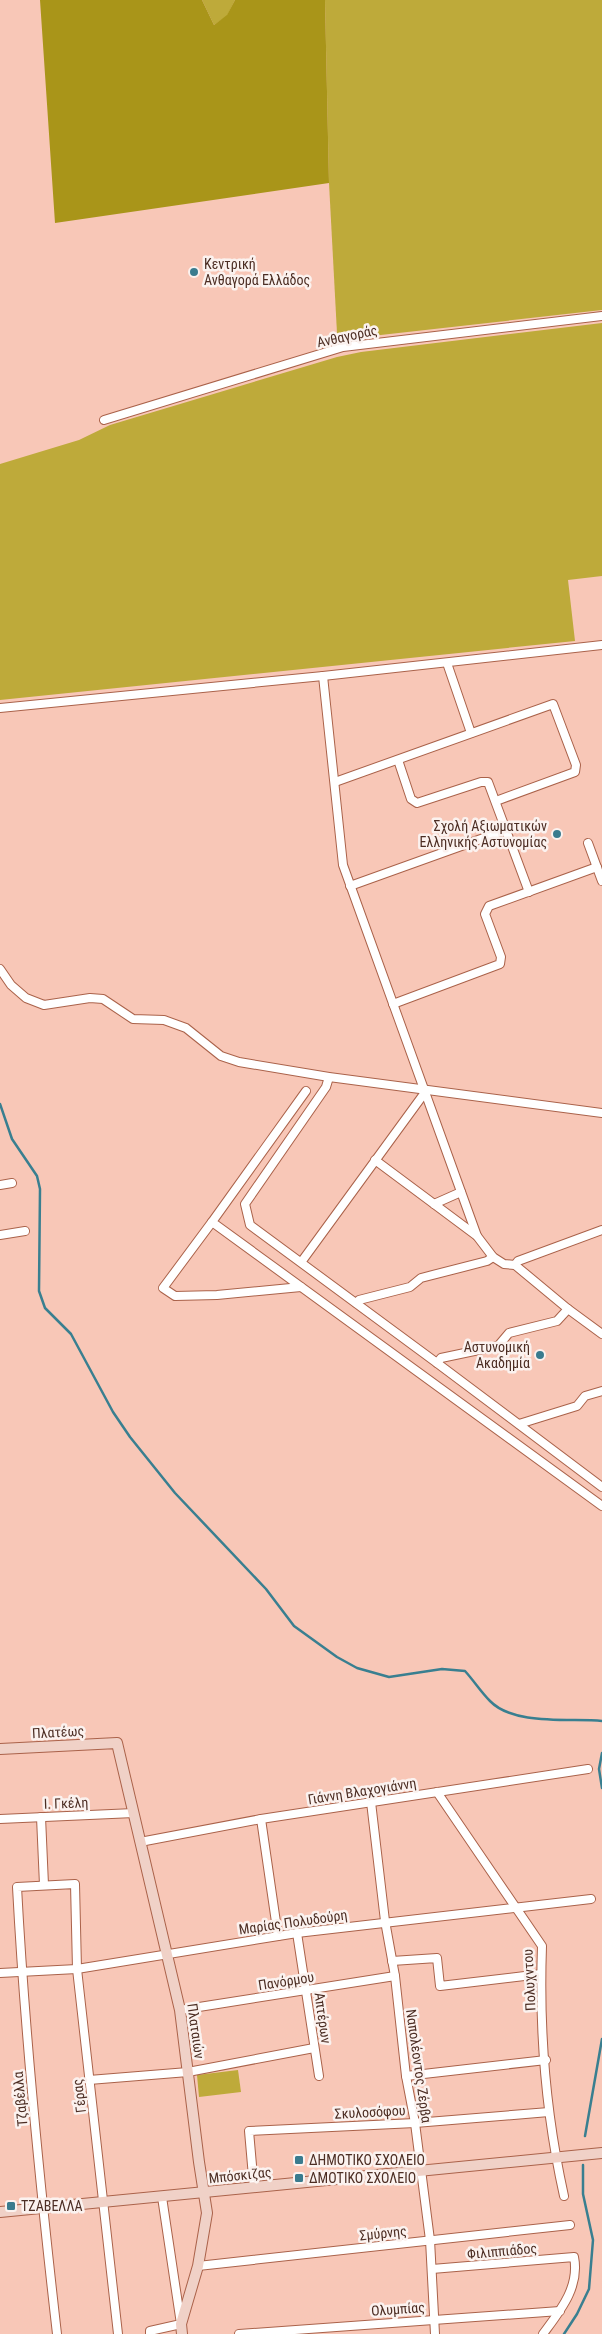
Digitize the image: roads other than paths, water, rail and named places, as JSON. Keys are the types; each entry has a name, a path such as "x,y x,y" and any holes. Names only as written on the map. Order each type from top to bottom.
{"street":[{"name":"Ανθαγοράς","path":"104,420 343,347 602,316"},
{"path":"0,708 323,676 602,645"},
{"path":"446,663 471,733"},
{"path":"323,676 342,856 350,886 426,1090 477,1236"},
{"path":"335,782 553,704 576,765 575,772 496,801"},
{"path":"398,760 414,802 420,803 485,781 491,785 529,892"},
{"path":"350,886 506,830"},
{"path":"588,843 602,881"},
{"path":"393,1004 500,964 501,957 485,911 489,906 597,867"},
{"path":"0,969 11,985 26,998 44,1005 96,997 103,999 133,1019 164,1020 186,1028 221,1056 239,1062 329,1077 602,1113"},
{"path":"329,1077 326,1087 245,1204 250,1225 438,1362 602,1487"},
{"path":"302,1262 426,1090"},
{"path":"301,1287 217,1295 175,1296 163,1288 306,1091"},
{"path":"375,1160 477,1236 493,1257 504,1264 515,1265 568,1309 602,1334"},
{"path":"0,1185 12,1183"},
{"path":"434,1204 462,1192"},
{"path":"212,1222 602,1506"},
{"path":"515,1265 518,1261 602,1230"},
{"path":"0,1235 25,1231"},
{"path":"356,1303 359,1300 410,1287 421,1278 487,1261 493,1257"},
{"path":"438,1362 441,1358 498,1346 509,1333 557,1321 568,1309"},
{"path":"519,1424 577,1406 585,1396 602,1391"},
{"name":"Πλατέως","path":"0,1749 117,1744"},
{"name":"Πλαταιών","path":"117,1744 180,2010 207,2213 198,2266 182,2329"},
{"name":"Γιάννη Βλαχογιάννη","path":"140,1842 262,1819 588,1769"},
{"name":"Πολυχντου","path":"437,1792 542,1946 541,1974 549,2112 564,2196"},
{"name":"Ναπολέοντος Ζέρβα","path":"371,1802 385,1921 395,1976 406,2076 415,2122 430,2240 435,2334"},
{"name":"Ι. Γκέλη","path":"0,1819 134,1814"},
{"path":"41,1817 44,1885"},
{"path":"262,1819 278,1936"},
{"name":"Γέρας","path":"44,1885 75,1884 77,1969 118,2334"},
{"name":"Τζαβέλλα","path":"44,1885 17,1888 22,1972 43,2208 57,2334"},
{"name":"Μαρίας Πολυδούρη","path":"0,1973 77,1969 297,1933 385,1921 591,1899"},
{"name":"Απτέρων","path":"297,1933 319,2076"},
{"path":"392,1961 438,1958 440,1986 541,1974"},
{"name":"Πανόρμου","path":"180,2010 395,1976"},
{"path":"89,2080 188,2072 314,2048"},
{"path":"406,2076 546,2060"},
{"name":"Σκυλοσόφου","path":"254,2188 249,2131 415,2122 549,2112"},
{"name":"Μπόσκιζας","path":"0,2212 602,2154"},
{"path":"150,2334 150,2332 182,2329 162,2197"},
{"name":"Σμύρνης","path":"198,2266 570,2225"},
{"name":"Φιλιππιάδος","path":"432,2269 574,2257 577,2273 571,2291 560,2311"},
{"path":"543,2334 560,2311"},
{"name":"Ολυμπίας","path":"239,2334 560,2311"}],"waterway":[{"path":"0,1104 12,1139 37,1176 40,1189 39,1291 45,1308 71,1334 113,1412 130,1437 175,1493 266,1589 294,1626 337,1657 357,1668 389,1677 442,1669 465,1671 490,1701 500,1709 513,1714 528,1718 602,1721"},
{"path":"602,1753 599,1769 602,1788"},
{"path":"585,2136 602,2039"},
{"path":"564,2334 577,2314 589,2289 593,2240 583,2194 583,2165"}],"place":[{"name":"Κεντρική Ανθαγορά Ελλάδος","path":"194,272"},
{"name":"Σχολή Αξιωματικών Ελληνικής Αστυνομίας","path":"557,834"},
{"name":"Αστυνομική Ακαδημία","path":"540,1355"},
{"name":"ΔΗΜΟΤΙΚΟ ΣΧΟΛΕΙΟ","path":"299,2160"},
{"name":"ΔΜΟΤΙΚΟ ΣΧΟΛΕΙΟ","path":"299,2178"},
{"name":"ΤΖΑΒΕΛΛΑ","path":"11,2206"}]}
